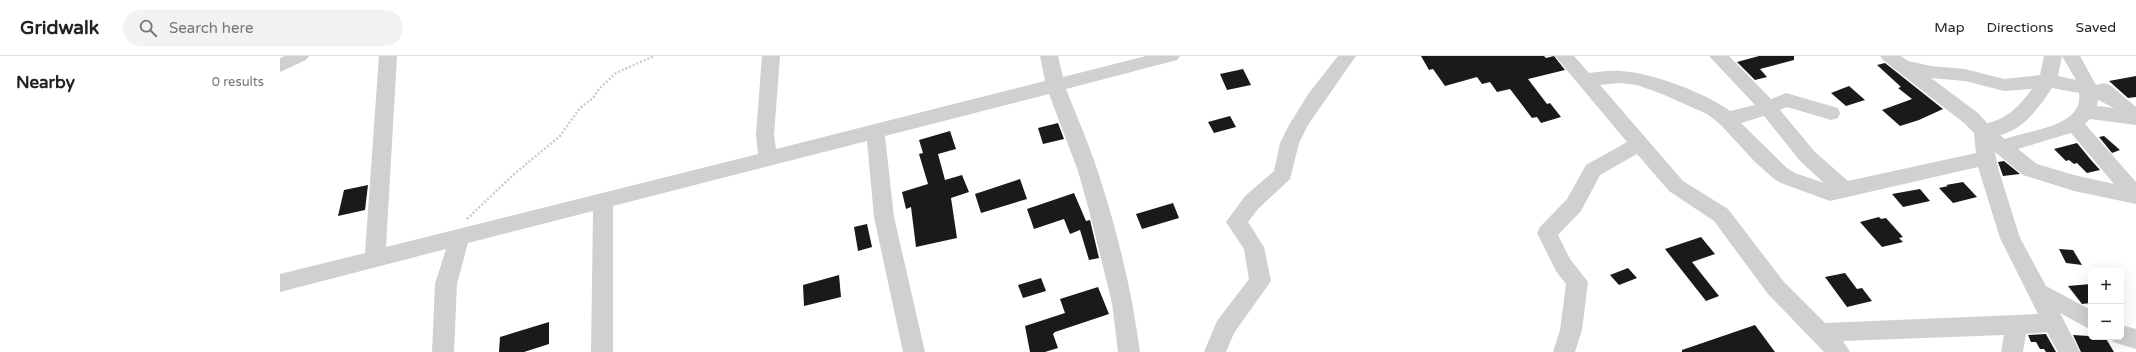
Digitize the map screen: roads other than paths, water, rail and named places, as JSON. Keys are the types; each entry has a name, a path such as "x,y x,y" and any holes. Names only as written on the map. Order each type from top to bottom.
{"street":[{"path":"280,66 300,56"},
{"path":"375,258 387,92 386,65 388,56"},
{"path":"768,158 765,135 771,56"},
{"path":"1049,56 1055,84 1088,171 1099,210 1123,303 1129,352"},
{"path":"1215,352 1224,328 1260,280 1254,247 1236,222 1252,202 1283,174 1285,155 1290,140 1315,98 1340,68 1347,56"},
{"path":"1564,56 1676,186 1721,216 1776,288 1822,333 1838,352"},
{"path":"1718,56 1768,107 1808,157 1846,190"},
{"path":"1983,131 2003,127 2025,112 2048,81 2053,56"},
{"path":"280,283 375,258 462,230 603,201 875,130 1165,57"},
{"path":"1895,61 1931,72 1964,75 2004,85 2048,81 2088,89 2114,99"},
{"path":"1895,61 1971,118 1983,131 1995,153 2030,170 2074,183 2136,196"},
{"path":"2076,62 2091,95 2090,105 2080,118"},
{"path":"2076,62 2136,118"},
{"path":"1585,80 1619,77 1638,79 1668,89 1714,109 1727,119 1762,157 1788,178 1830,193 1995,153 2080,118 2136,118"},
{"path":"1727,119 1753,113 1780,102 1790,100 1831,113"},
{"path":"2080,118 2136,196"},
{"path":"875,130 884,217 914,352"},
{"path":"1564,352 1571,330 1577,282 1563,265 1547,233 1574,205 1593,170 1640,144"},
{"path":"1995,153 1988,168 2010,238 2037,292 2070,352"},
{"path":"602,352 603,201"},
{"path":"443,352 446,284 462,230"},
{"path":"2037,292 2069,307 2088,319"},
{"path":"1822,333 1877,329 2016,326 2053,322"},
{"path":"2012,352 2016,326"},
{"path":"2124,336 2136,339"}]}
